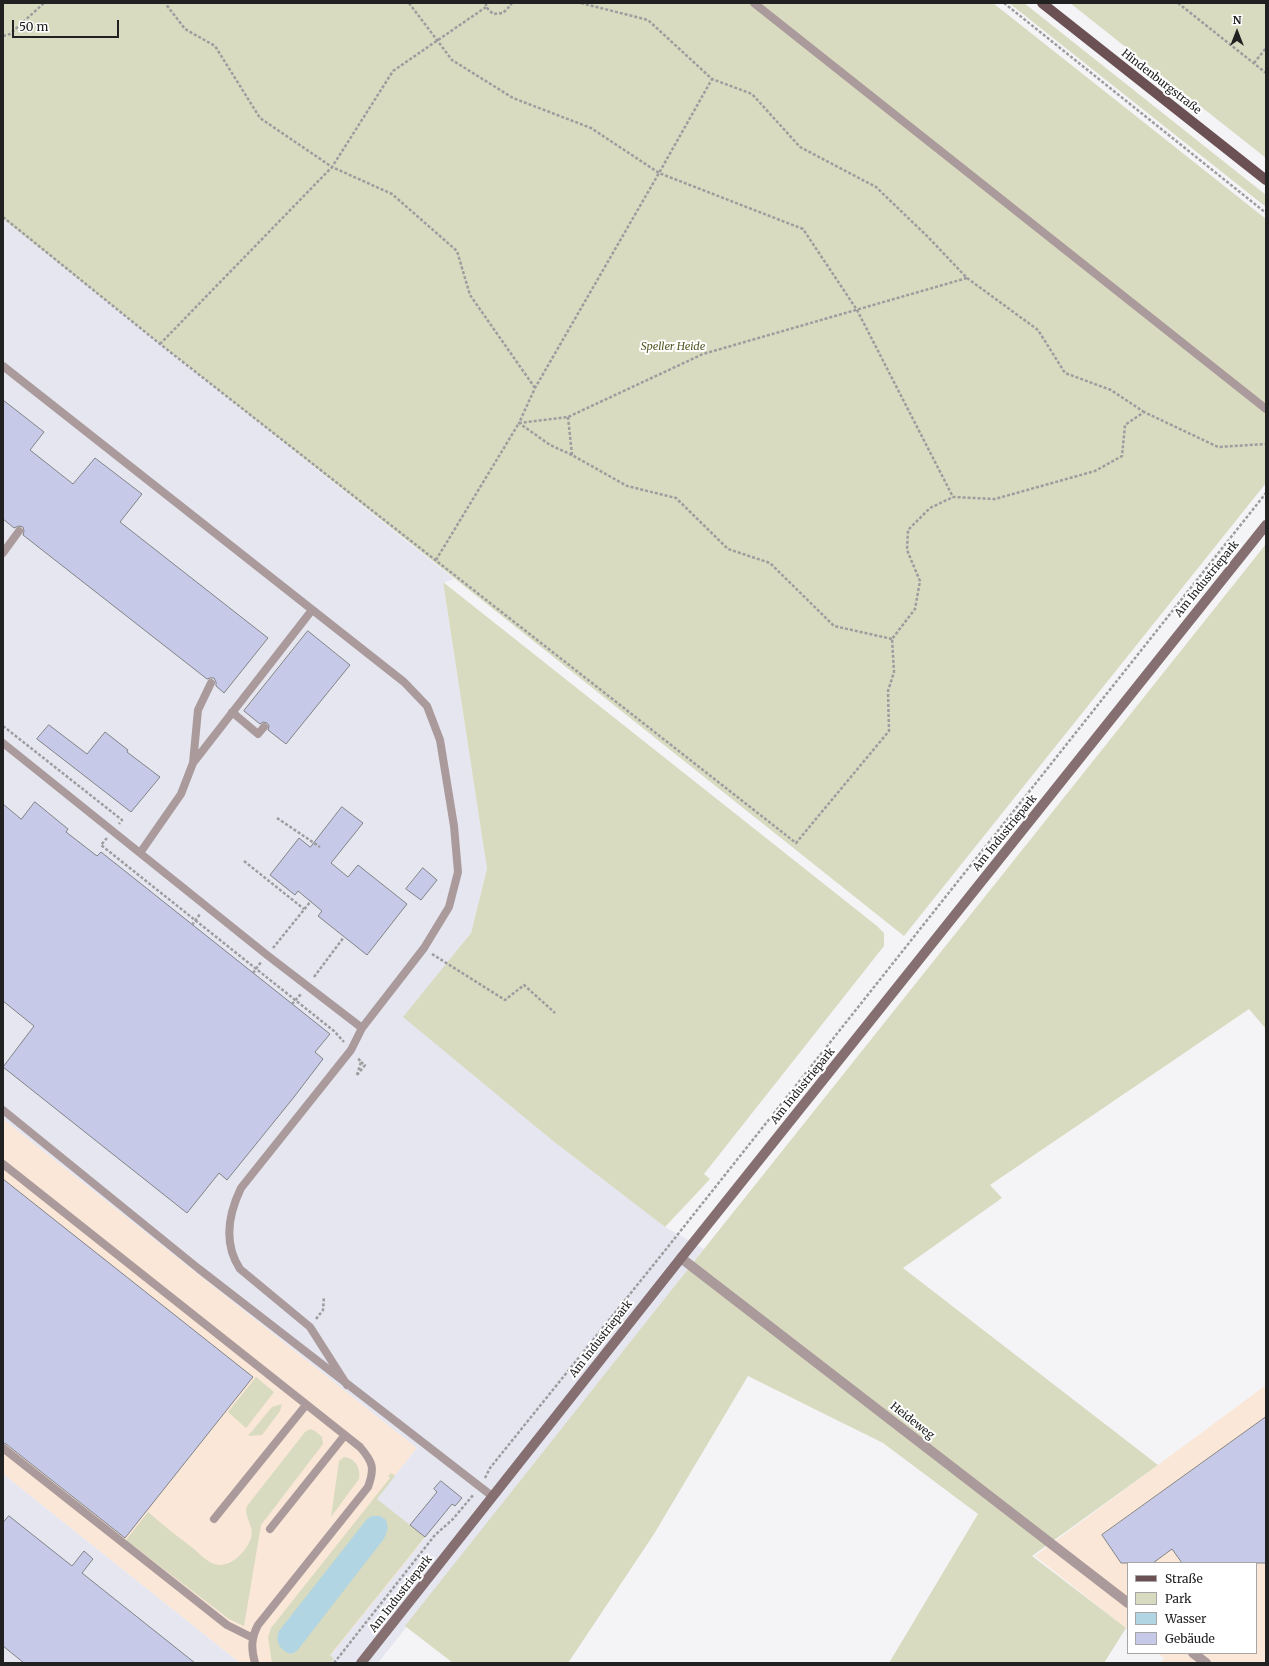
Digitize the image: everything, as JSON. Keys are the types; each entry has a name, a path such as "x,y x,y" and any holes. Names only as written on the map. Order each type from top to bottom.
{"main road":[{"name":"Hindenburgstraße","path":"1042,3 1266,180"}],"street":[{"name":"Am Industriepark","path":"361,1663 681,1258 1266,525"},
{"name":"Heideweg","path":"681,1258 1127,1602"},
{"path":"1194,1654 1206,1663"}],"lane":[{"path":"754,3 1266,410"},
{"path":"3,366 404,682 427,706 440,740 454,826 458,872 450,907 424,948 362,1028 351,1050 241,1188 231,1213 229,1227 233,1258 240,1269 310,1326 347,1384"},
{"path":"3,553 19,531"},
{"path":"193,763 312,610"},
{"path":"140,853 181,794 193,763 198,710 211,683"},
{"path":"232,712 258,734 264,727"},
{"path":"3,743 267,955 362,1028"},
{"path":"3,1110 199,1268 492,1496"},
{"path":"3,1164 360,1447 370,1461 372,1466 372,1476 368,1487 258,1625 253,1638 252,1650 255,1663"},
{"path":"214,1519 306,1404"},
{"path":"270,1529 345,1435"},
{"path":"3,1448 227,1625 253,1638"}],"path":[{"path":"3,36 10,34 44,3"},
{"path":"165,3 185,29 215,46 260,118 332,167 392,194 457,251 470,295 535,388"},
{"path":"408,3 452,60 513,98 591,128 659,173 803,230 857,310 953,497"},
{"path":"486,3 486,7 493,14 503,13 511,5 511,3"},
{"path":"581,3 648,20 712,78 752,94 800,147 876,187 928,237 967,278 1038,330 1065,373 1111,390 1144,412 1218,447 1266,444"},
{"path":"1004,3 1266,212"},
{"path":"1178,3 1266,73"},
{"path":"160,344 332,167 393,71 486,7"},
{"path":"1254,63 1266,48"},
{"path":"436,560 519,424 535,388 712,78"},
{"path":"3,218 160,344 796,843 889,731 888,691 894,672 892,639 914,609 920,581 907,550 908,530 930,508 953,497 995,499 1095,471 1122,456 1124,425 1144,412"},
{"path":"519,424 568,417 703,354 967,278"},
{"path":"568,417 572,455"},
{"path":"519,424 550,445 572,455 627,486 676,498 728,549 770,563 834,626 892,639"},
{"path":"334,1663 435,1535 453,1519 479,1486 490,1468 682,1229 1266,493"},
{"path":"277,818 320,847"},
{"path":"244,861 304,909"},
{"path":"253,973 310,901"},
{"path":"292,1004 344,937"},
{"path":"424,948 505,1000 524,985 555,1013"},
{"path":"357,1075 364,1066 361,1062"}],"shaded area":[{"path":"3,219 454,579 443,583 487,869 471,933 404,1017 553,1141 665,1227 704,1249 378,1663 330,1663 334,1659 330,1656 425,1538 376,1499 417,1448 3,1119"},
{"path":"3,1119 417,1448 377,1499 425,1537 330,1663 240,1663 3,1474"},
{"path":"1266,1385 1266,1663 1160,1663 1164,1658 1159,1654 1257,1654 1257,1562 1127,1562 1127,1629 1035,1556"},
{"path":"3,1474 240,1663 3,1663"}],"green space":[{"name":"Speller Heide","path":"3,3 749,3 1266,414 1266,483 904,936 3,219"},
{"path":"758,3 993,3 1266,219 1266,407"},
{"path":"1009,3 1024,3 1266,195 1266,207"},
{"path":"1070,3 1266,3 1266,158"},
{"path":"1266,544 1266,1029 1249,1009 990,1185 1002,1198 903,1268 1158,1465 1032,1556 1126,1628 1104,1663 889,1663 978,1514 883,1443 748,1376 654,1534 568,1663 453,1663 405,1626"},
{"path":"443,582 884,933 884,946 704,1174 710,1179 665,1227 553,1141 403,1017 471,933 487,869"},
{"path":"256,1377 274,1392 246,1428 228,1412"},
{"path":"282,1404 280,1411 262,1435 248,1436 272,1407"},
{"path":"310,1429 322,1437 323,1444 261,1525 244,1626 229,1619 126,1540 148,1512 208,1561 220,1565 231,1562 241,1554 251,1538 252,1529 246,1514 247,1506 305,1432"},
{"path":"344,1457 351,1459 356,1464 359,1471 359,1479 331,1517 339,1461"},
{"path":"391,1473 395,1476 377,1499 425,1537 330,1655 334,1659 330,1663 272,1663 268,1637 271,1628 390,1478 388,1476"}],"water":[{"path":"372,1516 380,1516 386,1520 387,1530 383,1540 297,1651 291,1654 287,1653 279,1646 277,1639 279,1631 367,1519"}],"building":[{"path":"3,400 44,432 30,450 73,484 95,458 142,494 120,522 268,638 224,693 216,686 214,678 207,679 23,535 23,527 19,526 14,528 3,519"},
{"path":"308,631 350,665 286,744 268,730 269,726 267,723 263,722 260,724 244,711"},
{"path":"49,725 87,754 105,732 128,750 127,752 160,777 131,812 37,739"},
{"path":"35,802 68,829 66,832 97,856 101,852 330,1034 315,1052 323,1059 294,1097 227,1180 219,1173 187,1213 3,1067 34,1026 3,1001 3,804 21,819"},
{"path":"342,807 363,823 331,863 348,877 358,865 407,904 367,955 318,916 322,911 298,891 295,895 270,875 299,838 310,847"},
{"path":"423,868 437,880 421,900 406,889"},
{"path":"3,1179 253,1377 125,1538 3,1443"},
{"path":"1266,1417 1266,1563 1181,1562 1172,1549 1154,1562 1121,1563 1102,1535"},
{"path":"441,1481 462,1498 455,1506 452,1504 425,1537 410,1525 437,1492 434,1489"},
{"path":"9,1516 72,1566 84,1551 93,1559 82,1573 195,1663 24,1663 3,1646 3,1523"}]}
